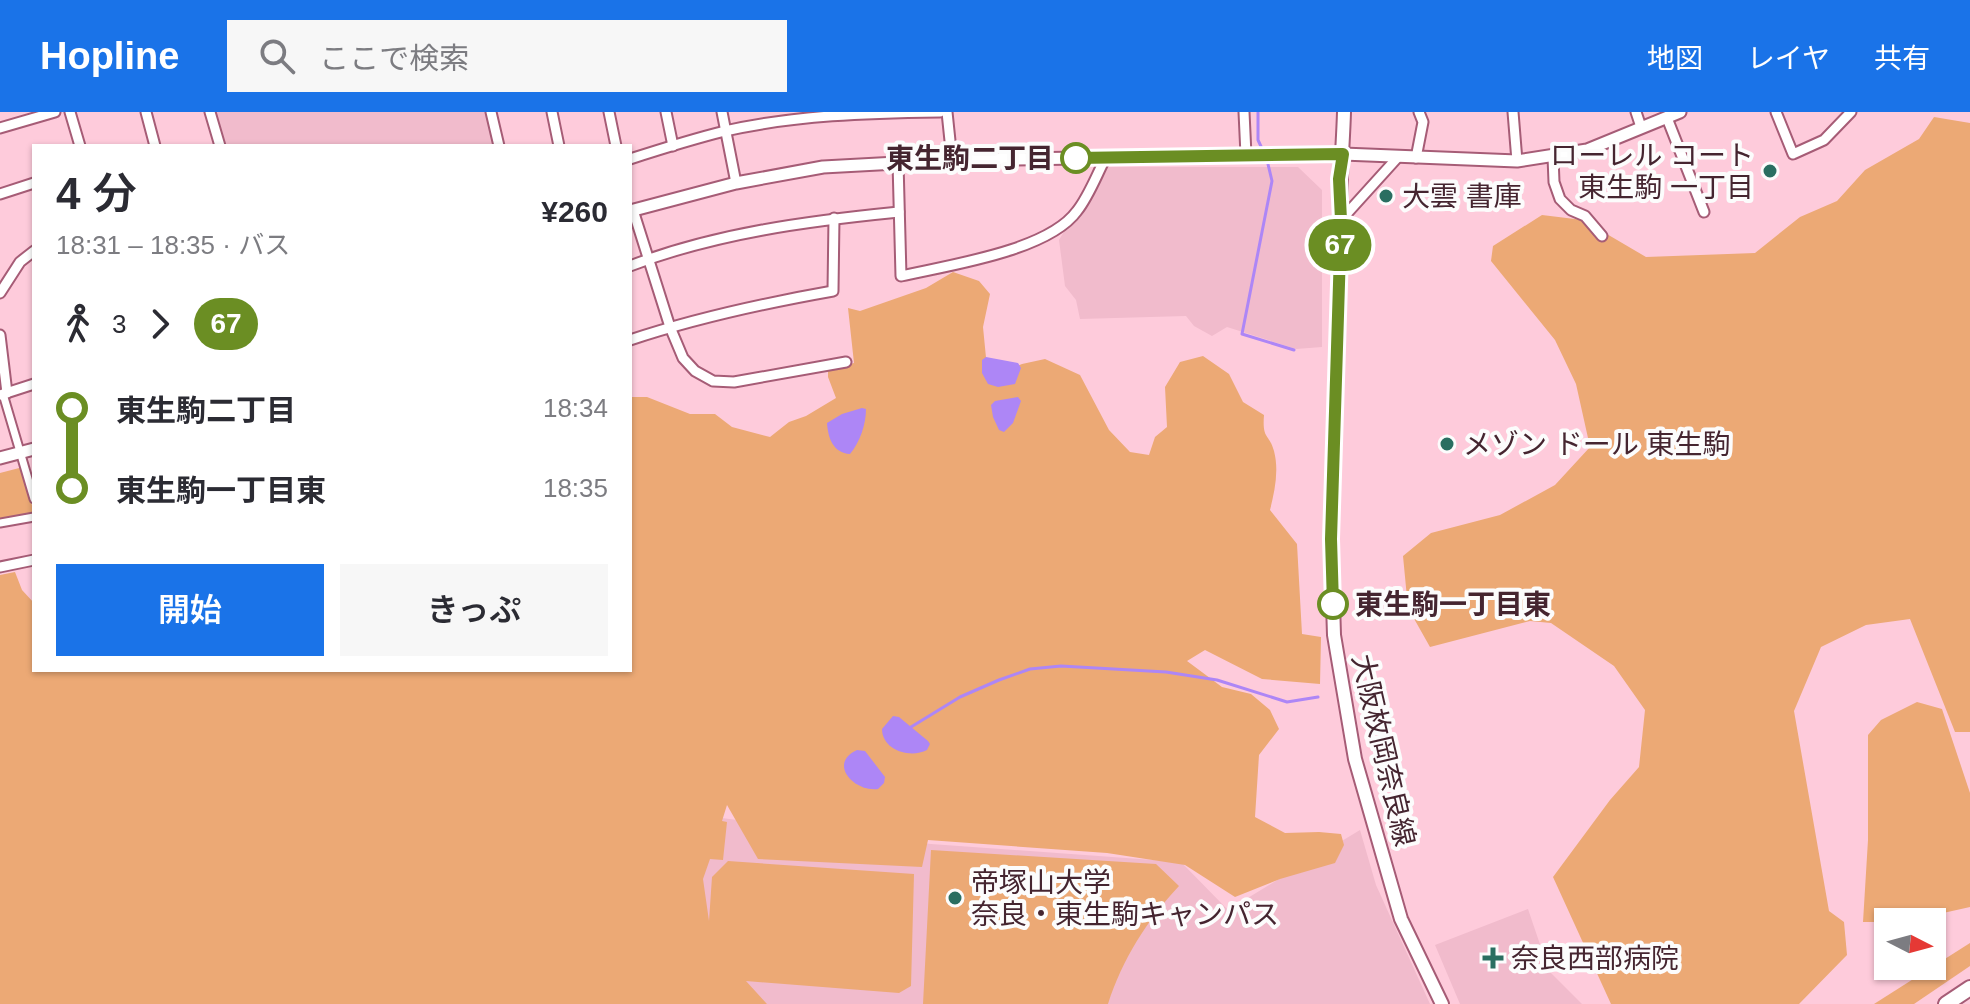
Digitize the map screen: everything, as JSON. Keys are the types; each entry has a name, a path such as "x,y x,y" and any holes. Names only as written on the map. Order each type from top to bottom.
{"main road":[{"name":"大阪枚岡奈良線","path":"1344,112 1339,179 1341,220 1331,539 1334,635 1352,747 1401,919 1442,1004"},
{"path":"1946,1004 1970,988"}],"street":[{"path":"0,128 55,112"},
{"path":"70,112 79,144"},
{"path":"146,112 154,144"},
{"path":"210,112 219,144"},
{"path":"491,112 499,144"},
{"path":"552,112 559,144"},
{"path":"609,112 616,144"},
{"path":"666,112 673,146"},
{"path":"722,112 736,183"},
{"path":"632,158 780,117 940,112"},
{"path":"947,112 952,160"},
{"path":"1244,112 1246,155"},
{"path":"1416,158 1423,122 1419,112"},
{"path":"1513,112 1517,161"},
{"path":"1636,112 1641,127"},
{"path":"846,362 734,382 713,381 695,371 683,358 670,327 632,211 736,183 823,167 898,162 1343,154 1517,161 1587,150 1680,112"},
{"path":"1776,112 1793,154 1824,140 1851,112"},
{"path":"1667,118 1704,212"},
{"path":"898,162 901,276 983,257 1055,232 1077,212 1106,157"},
{"path":"1341,220 1398,157"},
{"path":"1553,157 1554,182 1560,199 1571,210 1585,216 1602,236"},
{"path":"0,194 32,184"},
{"path":"632,265 740,234 834,218 899,212"},
{"path":"632,339 782,300 833,291 834,218"},
{"path":"0,293 20,262 32,253"},
{"path":"0,335 3,394 32,492"},
{"path":"3,394 32,385"},
{"path":"0,458 32,450"},
{"path":"0,523 32,517"},
{"path":"0,567 32,560"}],"shaded area":[{"path":"215,112 485,112 493,143 492,144 223,144"},
{"path":"1934,117 1970,123 1970,732 1955,732 1910,619 1866,625 1821,647 1794,711 1829,911 1844,922 1847,955 1799,1004 1611,1004 1553,877 1610,800 1639,767 1645,710 1614,666 1551,623 1530,621 1430,647 1408,608 1403,556 1431,533 1500,515 1555,485 1590,447 1576,384 1555,340 1491,261 1493,246 1542,215 1583,220 1646,257 1755,253 1800,217 1837,201 1865,170 1919,139"},
{"path":"1107,167 1298,167 1322,190 1322,347 1296,349 1227,327 1212,336 1194,326 1186,316 1080,319 1076,300 1065,286 1059,240 1082,212"},
{"path":"953,272 979,281 990,294 983,327 988,378 1022,364 1045,359 1080,375 1109,430 1130,452 1149,455 1155,437 1167,427 1165,387 1180,362 1203,356 1229,374 1243,402 1264,415 1265,433 1272,445 1276,465 1270,510 1297,544 1302,634 1321,637 1320,684 1262,679 1205,650 1187,661 1222,687 1251,694 1270,710 1279,729 1259,755 1255,817 1285,833 1341,834 1344,845 1335,863 1280,879 1235,897 1185,865 1107,853 928,840 922,867 758,859 727,805 722,821 727,822 723,860 710,859 703,879 709,921 712,877 728,861 914,874 911,986 899,993 746,981 767,1004 0,1004 0,575 15,572 22,590 32,601 32,672 632,672 632,397 647,397 690,414 715,414 732,427 770,437 789,422 836,398 828,370 854,363 848,308 860,311 926,288"},
{"path":"986,357 1018,363 1021,368 1015,384 998,387 988,384 982,373 982,360"},
{"path":"1018,397 1021,401 1013,423 1004,432 999,430 991,405 995,401"},
{"path":"866,409 865,421 857,444 850,454 839,451 830,439 827,423"},
{"path":"23,467 32,514 0,520 0,473"},
{"path":"1917,702 1942,709 1970,793 1970,907 1946,912 1946,908 1874,908 1874,922 1863,922 1868,840 1868,735 1881,720"},
{"path":"893,716 899,717 928,741 927,750 905,753 887,742 882,729"},
{"path":"857,750 865,751 885,777 878,789 860,786 847,776 845,762"},
{"name":"帝塚山大学 奈良・東生駒キャンパス","path":"689,814 931,844 1181,862 1228,910 1360,830 1376,885 1430,1004 767,1004 697,941"},
{"path":"931,850 1156,864 1179,886 1137,941 1120,972 1108,1004 923,1004"},
{"name":"奈良西部病院","path":"1528,909 1549,971 1582,1004 1460,1004 1435,945"},
{"path":"1970,943 1970,966 1914,1004 1874,1004 1912,980 1946,980 1946,958"}],"waterway":[{"path":"1258,112 1258,140 1264,153"},
{"path":"1267,160 1272,181 1242,334 1294,350"},
{"path":"911,727 960,697 999,680 1030,669 1061,666 1166,672 1217,680 1287,702 1318,697"}],"bus line":[{"name":"67","path":"1076,158 1343,154 1339,179 1341,220 1331,539 1333,604"}],"place":[{"name":"東生駒二丁目","path":"1076,158"},
{"name":"ローレル コート 東生駒 一丁目","path":"1770,171"},
{"name":"大雲 書庫","path":"1386,196"},
{"name":"メゾン ドール 東生駒","path":"1447,444"},
{"name":"東生駒一丁目東","path":"1333,604"},
{"name":"帝塚山大学 奈良・東生駒キャンパス","path":"955,898"},
{"name":"奈良西部病院","path":"1493,958"}]}
